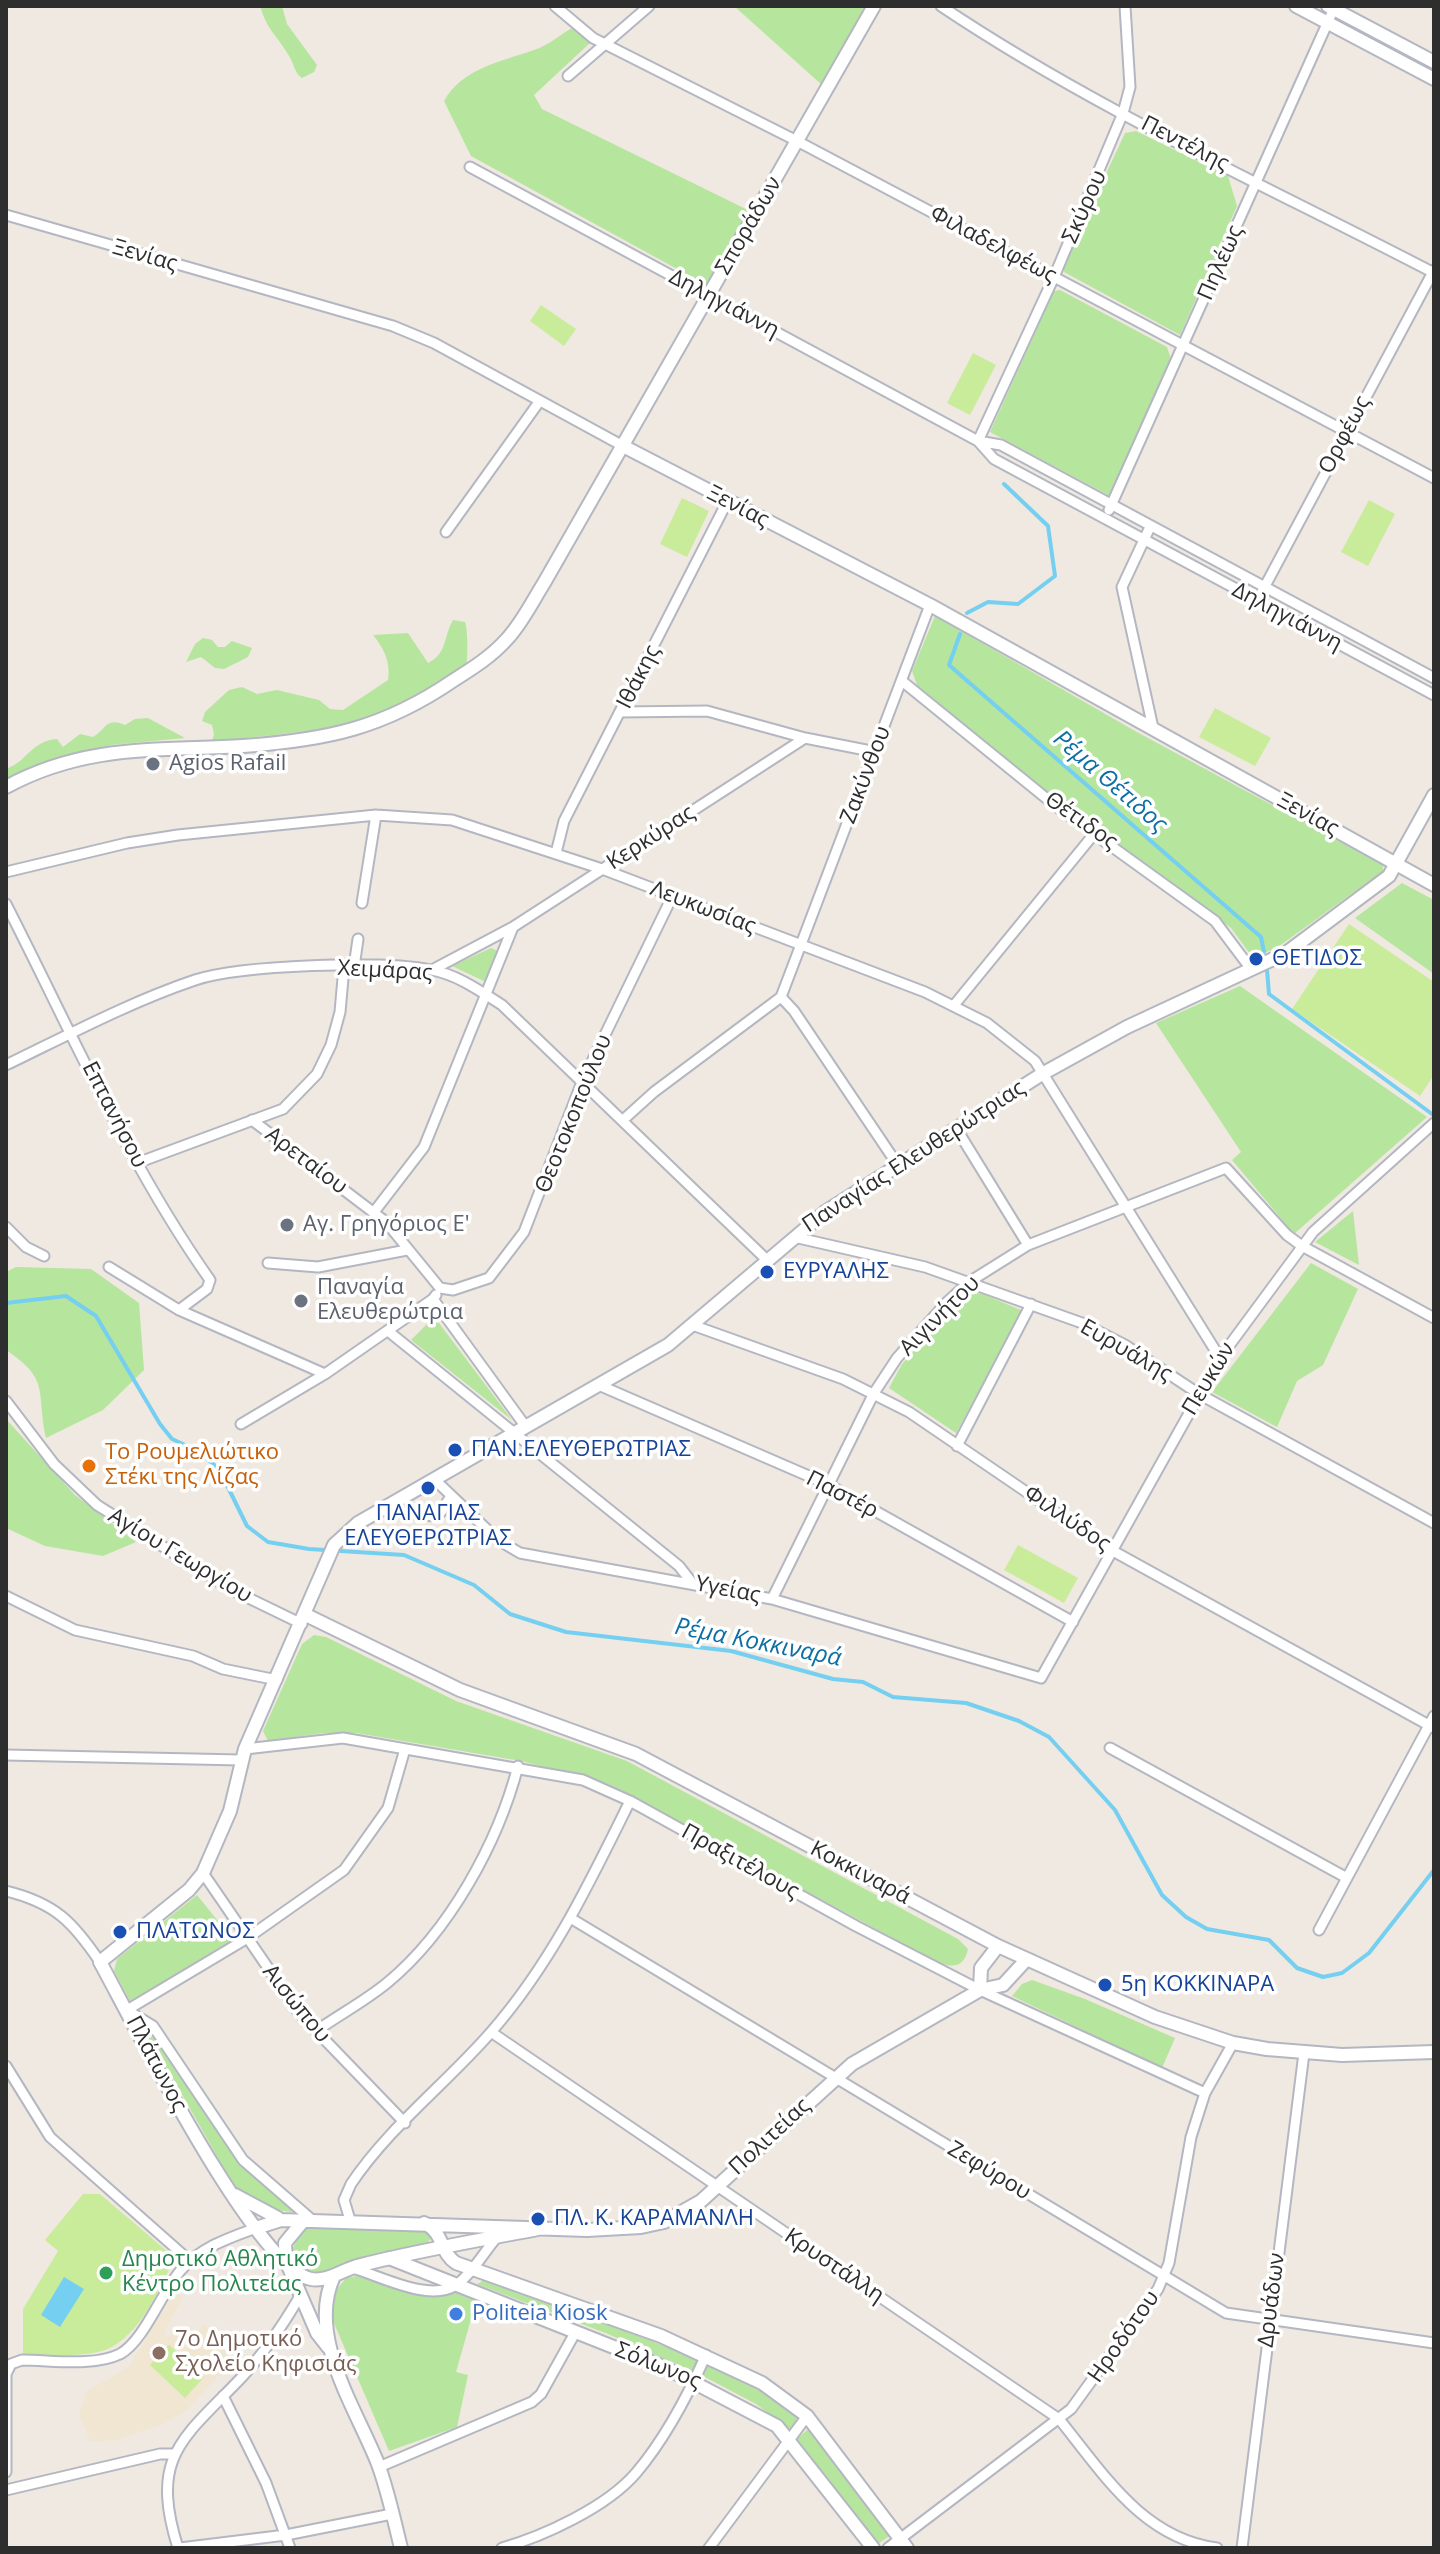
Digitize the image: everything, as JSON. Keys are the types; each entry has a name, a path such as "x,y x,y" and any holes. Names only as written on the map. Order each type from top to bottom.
{"street":[{"name":"Φιλαδελφέως","path":"555,6 605,44 797,141 1434,478"},
{"path":"568,76 649,6"},
{"name":"Σποράδων","path":"6,787 43,770 106,752 245,746 371,726 401,714 482,662 509,637 623,446 874,6"},
{"name":"Πεντέλης","path":"941,6 1023,58 1123,113 1434,272"},
{"name":"Σκύρου","path":"978,441 1054,277 1123,113 1130,87 1125,6"},
{"path":"1296,6 1434,79"},
{"path":"1332,7 1434,62"},
{"name":"Πηλέως","path":"1105,519 1332,7"},
{"name":"Δηληγιάννη","path":"470,167 978,441 1001,445 1434,678"},
{"name":"Ξενίας","path":"6,215 393,326 446,349 727,502 930,605 1434,885"},
{"name":"Ορφέως","path":"1257,601 1434,272"},
{"path":"446,532 539,402"},
{"name":"Δηληγιάννη","path":"978,441 994,459 1434,695"},
{"name":"Ιθάκης","path":"556,853 564,821 727,502"},
{"path":"1150,527 1122,587 1153,728"},
{"name":"Ζακύνθου","path":"781,997 930,605"},
{"path":"1366,659 1374,646"},
{"name":"Θέτιδος","path":"902,681 1094,834 1119,849 1215,921 1251,969"},
{"path":"621,712 707,711 805,738 876,752"},
{"name":"Κερκύρας","path":"432,970 513,927 805,738"},
{"path":"1398,865 1434,795"},
{"path":"362,903 376,815"},
{"name":"Λευκωσίας","path":"6,872 127,843 376,815 472,824 602,869 955,1004 1008,1038 1035,1061 1220,1358"},
{"path":"955,1004 1094,834"},
{"name":"Παναγίας Ελευθερώτριας","path":"100,1962 189,1890 203,1873 223,1831 243,1755 327,1561 344,1534 434,1479 601,1386 695,1326 794,1237 897,1164 1042,1074 1127,1027 1286,953 1389,876 1398,865"},
{"name":"Θεοτοκοπούλου","path":"440,1288 467,1287 489,1278 500,1269 533,1211 582,1082 672,897"},
{"name":"Επτανήσου","path":"6,904 137,1163 174,1229 210,1280 207,1289 179,1310"},
{"path":"374,1212 424,1147 513,927"},
{"path":"137,1163 283,1109 324,1061 358,939"},
{"name":"Χειμάρας","path":"6,1065 167,991 224,972 349,967 432,970 487,996 528,1028 768,1261"},
{"path":"623,1120 654,1092 781,997 794,1011 897,1164"},
{"name":"Αρεταίου","path":"252,1120 374,1212 440,1288"},
{"name":"Πευκών","path":"1041,1678 1220,1358 1302,1246 1337,1209 1434,1123"},
{"path":"956,1128 1028,1245"},
{"name":"Αιγινήτου","path":"772,1599 874,1393 897,1358 969,1282 1028,1245 1218,1168 1231,1169 1287,1235 1302,1246"},
{"path":"6,1227 26,1247 44,1256"},
{"name":"Ευρυάλης","path":"794,1237 925,1267 1103,1333 1199,1394 1434,1523"},
{"path":"1302,1246 1434,1318"},
{"path":"268,1263 318,1267 407,1250"},
{"path":"109,1267 179,1310 325,1374"},
{"path":"241,1424 325,1374 388,1331 433,1299 440,1288"},
{"path":"433,1299 520,1430"},
{"path":"957,1446 1031,1304"},
{"name":"Φιλλύδος","path":"695,1326 874,1393 1113,1551 1432,1723"},
{"path":"388,1331 520,1430 679,1566 693,1584"},
{"name":"Παστέρ","path":"601,1386 827,1484 1073,1622"},
{"name":"Αγίου Γεωργίου","path":"6,1401 54,1464 97,1505 232,1590 304,1620"},
{"name":"Υγείας","path":"434,1479 498,1540 520,1553 772,1599 1041,1678"},
{"path":"381,1510 434,1516 441,1512 451,1496"},
{"path":"6,1596 75,1630 193,1656 223,1669 277,1680"},
{"name":"Κοκκιναρά","path":"304,1620 460,1690 636,1754 998,1946 1155,2017 1233,2043 1304,2053 1381,2056 1434,2052"},
{"path":"1319,1930 1432,1723"},
{"name":"Πραξιτέλους","path":"6,1755 243,1755 343,1738 518,1766 583,1780 630,1801 856,1926 980,1990 1205,2093"},
{"path":"1110,1748 1347,1878"},
{"path":"401,2548 379,2467 332,2354 324,2308 334,2276 315,2280 288,2265 285,2243 308,2220 243,2160 153,2026 127,2010 246,1939 330,1883 358,1855 388,1808 405,1749"},
{"path":"316,2031 387,1982 443,1920 475,1873 500,1826 518,1766"},
{"path":"350,2220 344,2200 346,2191 361,2169 491,2032 572,1919 630,1801"},
{"name":"Αισώπου","path":"203,1873 246,1939 316,2031 405,2123"},
{"name":"Πλάτωνος","path":"6,1891 24,1895 69,1919 100,1962 227,2189 288,2265 317,2333 332,2354"},
{"name":"Ζεφύρου","path":"572,1919 1226,2313 1434,2343"},
{"path":"980,1990 981,1968 998,1946"},
{"name":"Πολιτείας","path":"281,2220 614,2230 664,2222 688,2211 834,2078 874,2050 980,1990 1003,1985 1026,1960"},
{"name":"Κρυστάλλη","path":"491,2032 1059,2419 1105,2477 1157,2527 1195,2545 1217,2548"},
{"name":"Ηροδότου","path":"888,2548 903,2544 1059,2419 1082,2397 1165,2277 1189,2149 1205,2093 1233,2043"},
{"name":"Δρυάδων","path":"1242,2548 1304,2053"},
{"path":"6,2066 50,2137 190,2261"},
{"path":"227,2189 256,2210 281,2220"},
{"path":"6,2472 6,2374 11,2364 22,2360 99,2360 119,2354 135,2340 168,2286 190,2261 215,2243 281,2220"},
{"name":"Σόλωνος","path":"421,2222 436,2229 449,2258 706,2355 762,2383 807,2416 903,2544"},
{"name":"Πολιτείας","path":"334,2276 389,2258 543,2228"},
{"path":"352,2268 425,2290 455,2285 497,2237"},
{"name":"Σόλωνος","path":"389,2258 694,2380 777,2426 873,2548"},
{"path":"300,2296 258,2359 190,2429 174,2454 166,2487 179,2548 286,2535 392,2514"},
{"path":"379,2467 532,2402 541,2394 575,2333"},
{"path":"502,2548 548,2532 625,2483 657,2443 706,2355"},
{"path":"223,2396 290,2548"},
{"path":"709,2548 807,2416"},
{"path":"6,2490 160,2454 174,2454"}],"shaded area":[{"name":"7ο Δημοτικό Σχολείο Κηφισιάς","path":"175,2292 183,2297 163,2334 167,2337 177,2326 191,2338 204,2324 237,2355 188,2409 163,2424 117,2440 90,2441 79,2414 87,2391 129,2367"}],"green space":[{"path":"260,6 282,6 287,24 317,65 314,72 302,78 297,73 266,22"},
{"path":"734,6 865,6 822,85"},
{"path":"572,28 591,42 534,95 542,109 750,211 708,286 471,156 444,101 452,90 472,74 539,48"},
{"path":"1136,131 1228,176 1237,206 1180,335 1064,272 1064,264 1125,133"},
{"path":"1060,290 1167,347 1171,359 1110,496 990,432 1054,291"},
{"path":"541,305 576,329 564,346 530,321"},
{"path":"973,353 996,365 970,415 947,403"},
{"path":"682,498 709,511 687,557 660,544"},
{"path":"1369,500 1395,514 1368,566 1341,552"},
{"path":"935,616 1135,731 1383,865 1383,871 1278,947 1253,958 1231,928 1019,772 917,685 912,671"},
{"path":"453,620 465,622 466,668 422,697 351,726 212,742 212,725 202,721 205,712 229,690 242,687 257,694 277,690 319,700 330,709 343,710 388,680 386,656 373,635 408,633 428,663 442,649"},
{"path":"203,638 212,640 218,647 225,647 232,641 252,648 248,657 224,669 215,668 201,657 186,662 195,644"},
{"path":"1215,708 1271,738 1255,766 1199,737"},
{"path":"148,718 185,738 111,745 71,755 6,781 6,769 41,743 57,739 63,747 80,734 93,737 110,723 125,725 135,719"},
{"path":"1402,883 1434,900 1434,974 1355,918"},
{"path":"1349,924 1434,982 1434,1075 1420,1096 1292,1009"},
{"path":"491,948 498,951 488,983 452,966"},
{"path":"1240,986 1427,1117 1294,1234 1232,1160 1241,1152 1156,1023"},
{"path":"1353,1211 1359,1265 1315,1242"},
{"path":"1311,1263 1358,1289 1323,1365 1297,1381 1277,1427 1212,1392"},
{"path":"16,1267 91,1269 139,1303 144,1370 103,1410 46,1438 36,1379 20,1360 6,1350 6,1272"},
{"path":"969,1292 983,1294 1023,1311 956,1433 889,1388 902,1364"},
{"path":"432,1319 439,1323 512,1420 411,1340"},
{"path":"6,1419 75,1495 136,1542 103,1556 45,1546 6,1528"},
{"path":"1018,1545 1078,1578 1064,1603 1004,1570"},
{"path":"314,1635 326,1637 456,1701 627,1761 958,1939 968,1949 966,1956 956,1965 935,1961 606,1783 521,1761 356,1733 323,1733 268,1741 263,1731 302,1644"},
{"path":"197,1895 234,1941 130,2001 114,1971 117,1959"},
{"path":"1032,1980 1175,2038 1162,2068 1012,1996 1022,1984"},
{"path":"154,2035 242,2167 291,2207 292,2212 262,2204 235,2188 150,2038"},
{"name":"Δημοτικό Αθλητικό Κέντρο Πολιτείας","path":"83,2194 100,2194 175,2258 145,2314 112,2347 80,2354 23,2355 23,2309 58,2251 45,2240"},
{"path":"425,2226 433,2236 425,2246 347,2262 317,2276 297,2267 291,2252 301,2231 309,2227"},
{"path":"357,2276 424,2294 459,2293 473,2298 475,2305 456,2372 468,2375 457,2427 389,2451 333,2321 333,2294 346,2278"},
{"path":"488,2278 698,2359 692,2371 608,2334 477,2284"},
{"path":"169,2345 204,2377 185,2398 150,2365"},
{"path":"708,2364 766,2394 798,2419 790,2429 756,2404 703,2376"},
{"path":"808,2429 891,2535 876,2545 797,2439"}],"water":[{"path":"64,2277 84,2289 60,2327 41,2315"}],"waterway":[{"name":"Ρέμα Θέτιδος","path":"967,613 988,602 1018,604 1055,576 1048,526 1004,484"},
{"name":"Ρέμα Θέτιδος","path":"960,634 949,665 1261,937 1264,952"},
{"name":"Ρέμα Θέτιδος","path":"1267,970 1269,994 1432,1114"},
{"name":"Ρέμα Κοκκιναρά","path":"6,1303 66,1296 96,1316 160,1424 172,1439 198,1451 219,1469 247,1526 268,1542 309,1549 404,1555 474,1585 510,1614 566,1632 731,1651 833,1679 863,1682 893,1697 966,1703 1019,1721 1049,1737 1115,1810 1162,1895 1186,1917 1207,1929 1269,1940 1297,1968 1323,1977 1342,1973 1369,1953 1434,1870"}],"place":[{"name":"Agios Rafail","path":"153,764"},
{"name":"ΘΕΤΙΔΟΣ","path":"1256,959"},
{"name":"Αγ. Γρηγόριος Ε'","path":"287,1225"},
{"name":"ΕΥΡΥΑΛΗΣ","path":"767,1272"},
{"name":"Παναγία Ελευθερώτρια","path":"301,1301"},
{"name":"ΠΑΝ.ΕΛΕΥΘΕΡΩΤΡΙΑΣ","path":"455,1450"},
{"name":"Το Ρουμελιώτικο Στέκι της Λίζας","path":"89,1466"},
{"name":"ΠΑΝΑΓΙΑΣ ΕΛΕΥΘΕΡΩΤΡΙΑΣ","path":"428,1488"},
{"name":"ΠΛΑΤΩΝΟΣ","path":"120,1932"},
{"name":"5η ΚΟΚΚΙΝΑΡΑ","path":"1105,1985"},
{"name":"ΠΛ. Κ. ΚΑΡΑΜΑΝΛΗ","path":"538,2219"},
{"name":"Δημοτικό Αθλητικό Κέντρο Πολιτείας","path":"106,2273"},
{"name":"Politeia Kiosk","path":"456,2314"},
{"name":"7ο Δημοτικό Σχολείο Κηφισιάς","path":"159,2353"}]}
